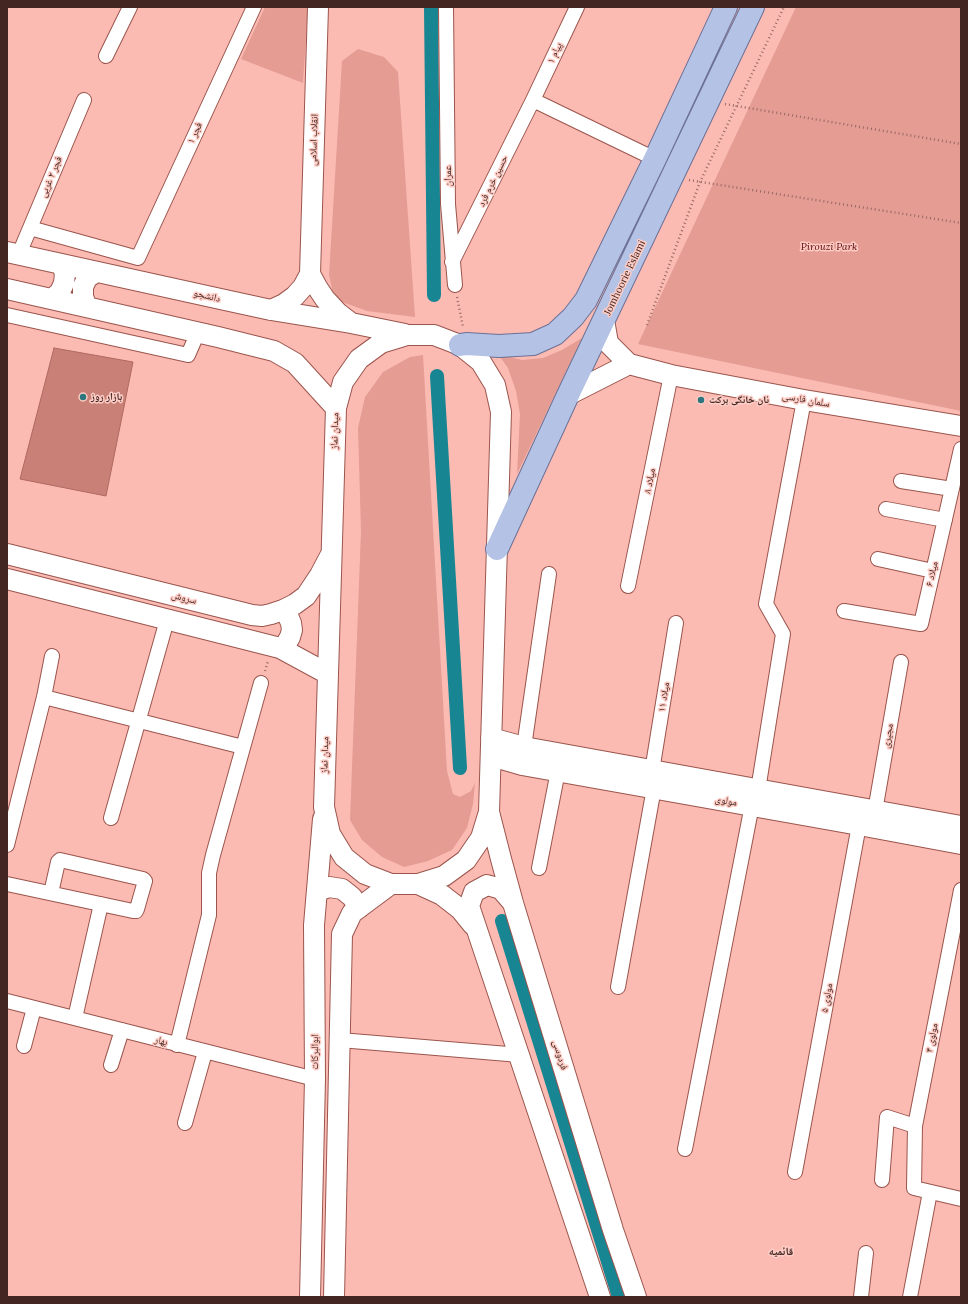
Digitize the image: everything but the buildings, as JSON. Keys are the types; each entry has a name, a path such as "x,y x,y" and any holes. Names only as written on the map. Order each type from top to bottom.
{"main road":[{"name":"Jomhoorie Eslami","path":"497,549 568,395 753,7"},
{"path":"463,344 499,346 533,344 555,334 573,316 586,300 722,17 739,37"}],"street":[{"path":"106,56 130,7"},
{"name":"فجر ۱","path":"30,228 138,258 254,7"},
{"name":"انقلاب اسلامی","path":"310,274 318,7"},
{"name":"عمران","path":"446,7 448,204 455,285"},
{"name":"پیام ۱","path":"533,100 577,7"},
{"name":"فجر ۲ غربی","path":"13,253 30,228 84,100"},
{"path":"533,100 655,159"},
{"name":"حسین خرم فرد","path":"452,262 533,100"},
{"name":"دانشجو","path":"13,253 271,310 351,323 407,335"},
{"path":"52,299 60,292 64,283 65,273 61,264"},
{"path":"87,307 82,298 83,287 87,278 96,272"},
{"path":"271,310 284,304 295,296 303,287 310,274"},
{"path":"310,274 325,299 338,313 351,323"},
{"path":"7,289 198,332 279,354 295,363 336,408"},
{"path":"7,315 188,355 198,332"},
{"path":"568,395 629,364 608,343 604,320"},
{"name":"میدان نماز","path":"407,335 434,336 463,344 481,362 495,385 501,412 489,812 481,838 466,860 444,876 418,884 391,884 365,874 344,857 330,834 324,807 336,408 343,382 359,359 381,343 407,335"},
{"name":"سلمان فارسی","path":"629,364 671,375 804,400 961,426"},
{"name":"میلاد ۸","path":"628,586 671,375"},
{"path":"685,1149 755,798 783,634 766,604 804,400"},
{"name":"میلاد ۶","path":"844,611 921,624 961,448"},
{"path":"901,481 952,489"},
{"path":"886,509 945,520"},
{"name":"سروش","path":"7,554 252,615 271,614 283,610 306,596 320,575 332,550"},
{"path":"878,559 933,571"},
{"path":"523,756 549,574"},
{"path":"8,583 276,647 328,674"},
{"path":"276,647 286,644 292,630 288,616 283,610"},
{"path":"111,818 167,620"},
{"name":"میلاد ۱۱","path":"618,987 653,779 676,624"},
{"path":"7,845 44,697 52,656"},
{"name":"مجیری","path":"875,811 901,662"},
{"path":"177,1045 209,915 209,873 213,855 261,683"},
{"path":"44,697 243,747"},
{"name":"مولوی","path":"491,747 523,756 755,798 859,824 961,844"},
{"name":"مولوی","path":"523,756 558,771 653,779"},
{"path":"539,868 558,771"},
{"name":"مولوی","path":"755,798 875,811 961,826"},
{"name":"ابوالبرکات","path":"310,1297 315,1080 314,925 324,807"},
{"name":"فردوسی","path":"489,812 513,903 611,1222 636,1297"},
{"name":"مولوی ۵","path":"795,1172 859,824"},
{"path":"7,884 136,911 145,881 143,879 60,860 58,862 51,893"},
{"path":"334,1297 342,934 352,913 391,884"},
{"path":"418,884 442,894 460,909 479,933"},
{"path":"513,903 501,889 487,885 474,892 470,906 600,1297"},
{"path":"317,891 329,887 342,889 352,896 359,908"},
{"name":"مولوی ۴","path":"930,1192 914,1188 915,1126 961,890"},
{"path":"75,1018 101,904"},
{"name":"بهار","path":"7,1001 315,1080"},
{"path":"24,1046 34,1008"},
{"path":"111,1065 122,1030"},
{"path":"340,1040 520,1055"},
{"path":"185,1123 205,1052"},
{"path":"882,1180 887,1117 915,1126"},
{"path":"910,1297 930,1192 961,1199"},
{"path":"861,1297 866,1253"}],"path":[{"path":"647,325 700,182 784,7"},
{"path":"709,101 961,144"},
{"path":"672,178 961,223"},
{"path":"455,285 463,344"},
{"path":"261,683 276,647"}],"green space":[{"path":"265,7 308,7 303,83 241,59"},
{"name":"Pirouzi Park","path":"796,7 961,7 961,411 638,344"},
{"path":"358,49 384,57 398,72 415,317 367,311 334,299 329,275 342,61"},
{"path":"582,338 517,474 520,414 516,391 508,368 498,354 522,360 543,358 562,350"},
{"path":"423,355 447,771 453,794 460,797 471,791 475,783 473,804 467,828 452,850 428,861 404,867 382,857 362,840 350,820 361,531 358,428 365,397 383,372 410,357"}],"waterway":[{"path":"431,7 434,295"},
{"path":"437,376 460,768"},
{"path":"502,921 619,1297"}],"place":[{"name":"بازار روز","path":"83,397"},
{"name":"نان خانگی برکت","path":"701,400"}],"district":[{"name":"قائمیه","path":"781,1252"}]}
